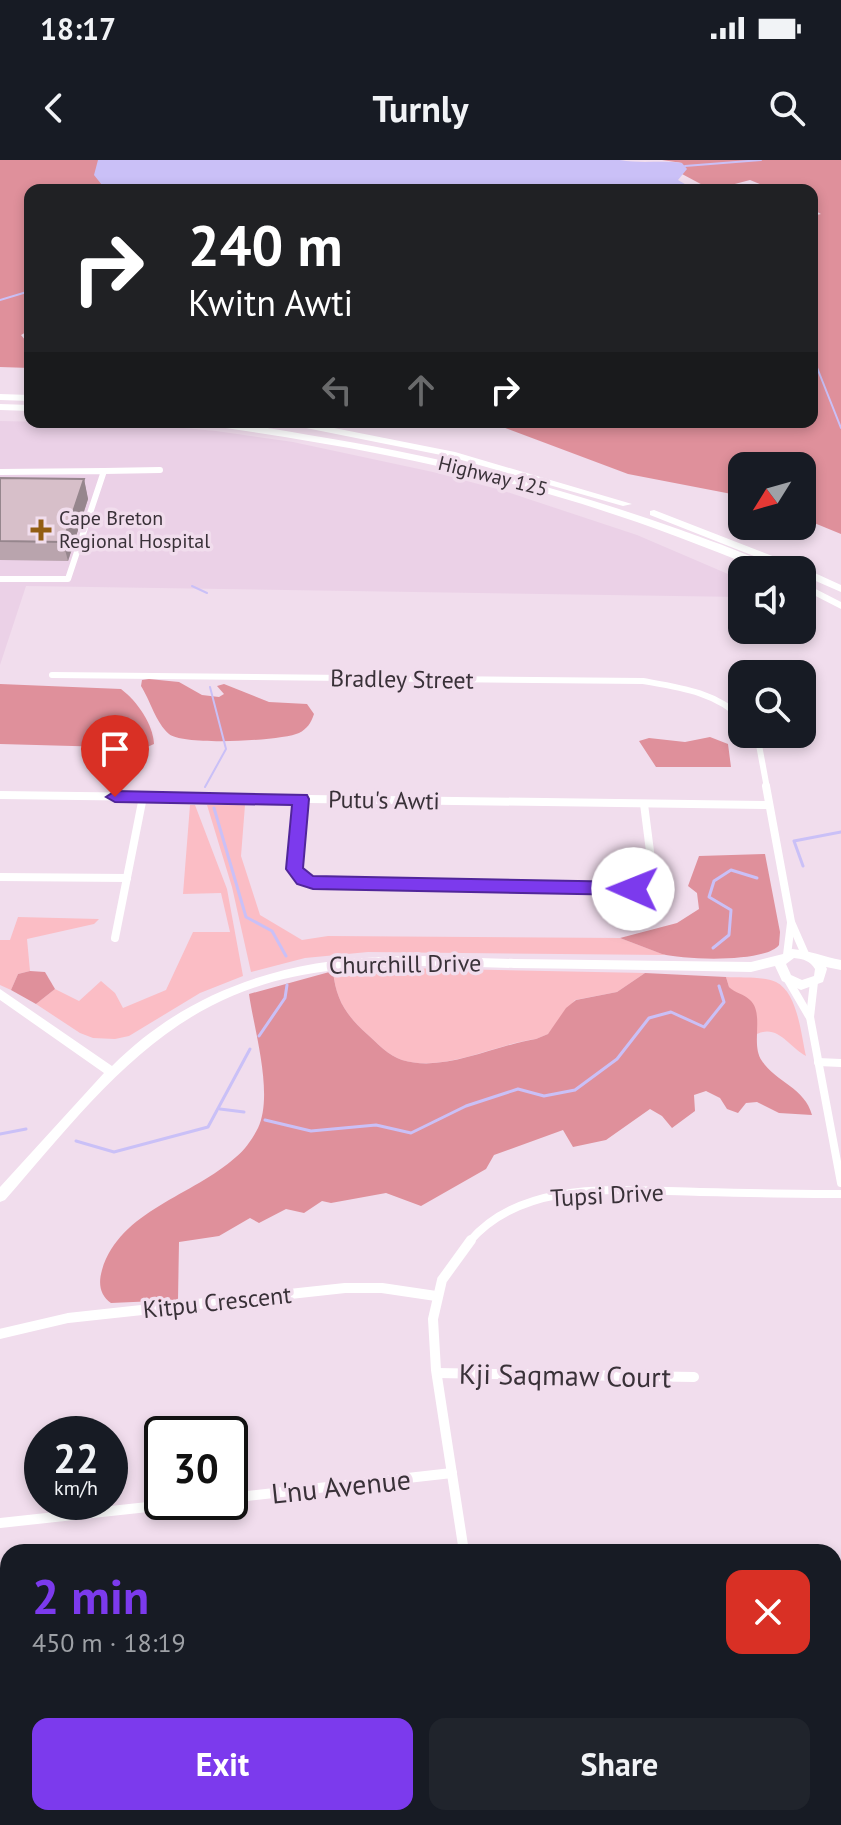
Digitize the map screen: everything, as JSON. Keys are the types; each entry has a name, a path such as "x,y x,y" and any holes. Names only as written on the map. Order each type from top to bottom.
{"highway":[{"path":"0,397 24,398"},
{"path":"0,409 24,409"},
{"name":"Highway 125","path":"245,428 359,445 484,473 638,518 735,556"},
{"name":"Highway 125","path":"315,428 403,443 542,478 680,522 755,556"},
{"name":"Highway 125","path":"816,581 841,587"},
{"path":"816,587 841,604"}],"main road":[{"name":"Churchill Drive","path":"0,1196 112,1072 152,1035 190,1010 246,983 307,967 382,961 751,967 785,957 810,957"},
{"path":"785,957 780,968 787,979"},
{"path":"810,957 841,968"},
{"path":"810,957 818,978 841,968"},
{"name":"Churchill Drive","path":"751,967 801,985 818,978"},
{"path":"0,994 112,1072"}],"street":[{"path":"0,472 160,470"},
{"path":"0,579 68,579 104,471"},
{"name":"Bradley Street","path":"52,675 643,681 708,697 728,708"},
{"path":"759,748 791,922 810,957"},
{"name":"Putu's Awti","path":"0,795 768,805"},
{"path":"115,938 143,797"},
{"path":"301,799 295,869 308,882 633,889 649,882 653,875 644,804"},
{"path":"0,877 127,878"},
{"path":"785,957 791,922"},
{"path":"810,1017 818,978"},
{"path":"787,979 810,1017 841,1183"},
{"path":"818,1062 841,1063"},
{"name":"Tupsi Drive","path":"463,1544 437,1373 433,1320 436,1296 453,1261 479,1230 506,1212 543,1197 591,1191 841,1194"},
{"name":"Kitpu Crescent","path":"0,1334 68,1318 345,1288 382,1288 436,1296"},
{"name":"Kji Saqmaw Court","path":"437,1373 694,1377"},
{"name":"L'nu Avenue","path":"248,1496 452,1473"},
{"path":"0,1523 144,1507"}],"shaded area":[{"path":"0,160 98,160 104,184 24,184 24,333 21,335 24,339 24,368 0,367"},
{"path":"98,160 620,160 682,163 687,169 678,180 685,184 101,184 94,175"},
{"path":"662,160 841,160 841,534 816,524 816,452 728,452 728,493 628,474 505,428 818,428 818,215 821,214 818,212 818,184 760,184 750,180 735,184 701,184 682,174 682,163"},
{"name":"Cape Breton Regional Hospital","path":"0,421 24,422 24,428 183,428 293,442 501,490 637,535 728,574 728,597 26,586 0,665"},
{"path":"142,680 179,682 202,695 219,697 224,694 217,686 224,684 269,702 307,704 314,714 304,730 289,736 233,741 178,738 160,724 141,686"},
{"path":"0,684 121,689 143,714 154,744 145,748 0,744"},
{"path":"710,737 728,744 731,767 656,767 639,741 649,738 685,742"},
{"path":"190,805 195,805 227,889 243,976 200,993 129,1036 93,1038 80,1033 36,1004 55,989 79,1001 101,981 115,993 123,1008 166,990 193,932 230,932 221,893 183,894"},
{"path":"207,805 245,805 241,856 260,915 302,940 328,936 620,938 665,955 368,952 305,958 251,972 232,887"},
{"path":"765,854 780,932 779,945 771,951 742,957 688,958 662,954 620,938 677,923 699,909 697,893 688,886 699,856"},
{"path":"18,917 99,919 94,924 27,939 30,971 18,974 11,990 0,985 0,940 10,940"},
{"path":"402,968 645,973 617,992 575,1000 548,1034 536,1039 452,1060 418,1063 392,1056 353,1020 343,1006 334,981 333,971"},
{"path":"333,971 340,999 353,1020 392,1056 418,1063 452,1061 536,1039 548,1034 566,1008 576,1000 617,992 645,973 726,977 729,987 748,998 757,1013 757,1046 762,1061 803,1098 812,1115 779,1113 757,1102 746,1103 738,1113 727,1109 720,1098 706,1091 694,1095 695,1111 672,1128 662,1116 650,1109 606,1140 573,1147 563,1130 494,1155 486,1169 421,1206 386,1193 331,1203 322,1201 304,1213 286,1209 259,1223 250,1218 219,1236 179,1242 178,1300 111,1303 102,1293 101,1275 111,1250 124,1233 141,1218 219,1171 243,1151 258,1128 264,1080 249,994"},
{"path":"45,972 55,989 36,1004 11,990 18,974"},
{"path":"726,977 764,979 783,987 794,1005 806,1056 777,1034 757,1034 754,1008 729,987"}],"building":[{"path":"0,478 84,479 63,542 0,541"}],"waterway":[{"path":"685,166 761,160"},
{"path":"0,300 24,293"},
{"path":"818,370 841,428"},
{"path":"192,586 207,593"},
{"path":"205,787 226,749 210,687"},
{"path":"214,808 246,917 272,931 286,956"},
{"path":"803,866 794,841 841,832"},
{"path":"713,948 729,935 731,910 709,897 714,881 731,870 757,878"},
{"path":"259,1036 285,998 287,985"},
{"path":"265,1120 311,1131 376,1125 411,1133 466,1106 518,1089 544,1096 575,1090 617,1059 649,1018 671,1012 704,1027 724,1002 719,986"},
{"path":"76,1141 114,1152 208,1127 250,1049"},
{"path":"220,1109 244,1112"},
{"path":"0,1134 26,1129"}],"place":[{"name":"Cape Breton Regional Hospital","path":"41,530"}],"route":[{"path":"115,797 301,799 295,869 303,880 313,883 633,889"}]}
